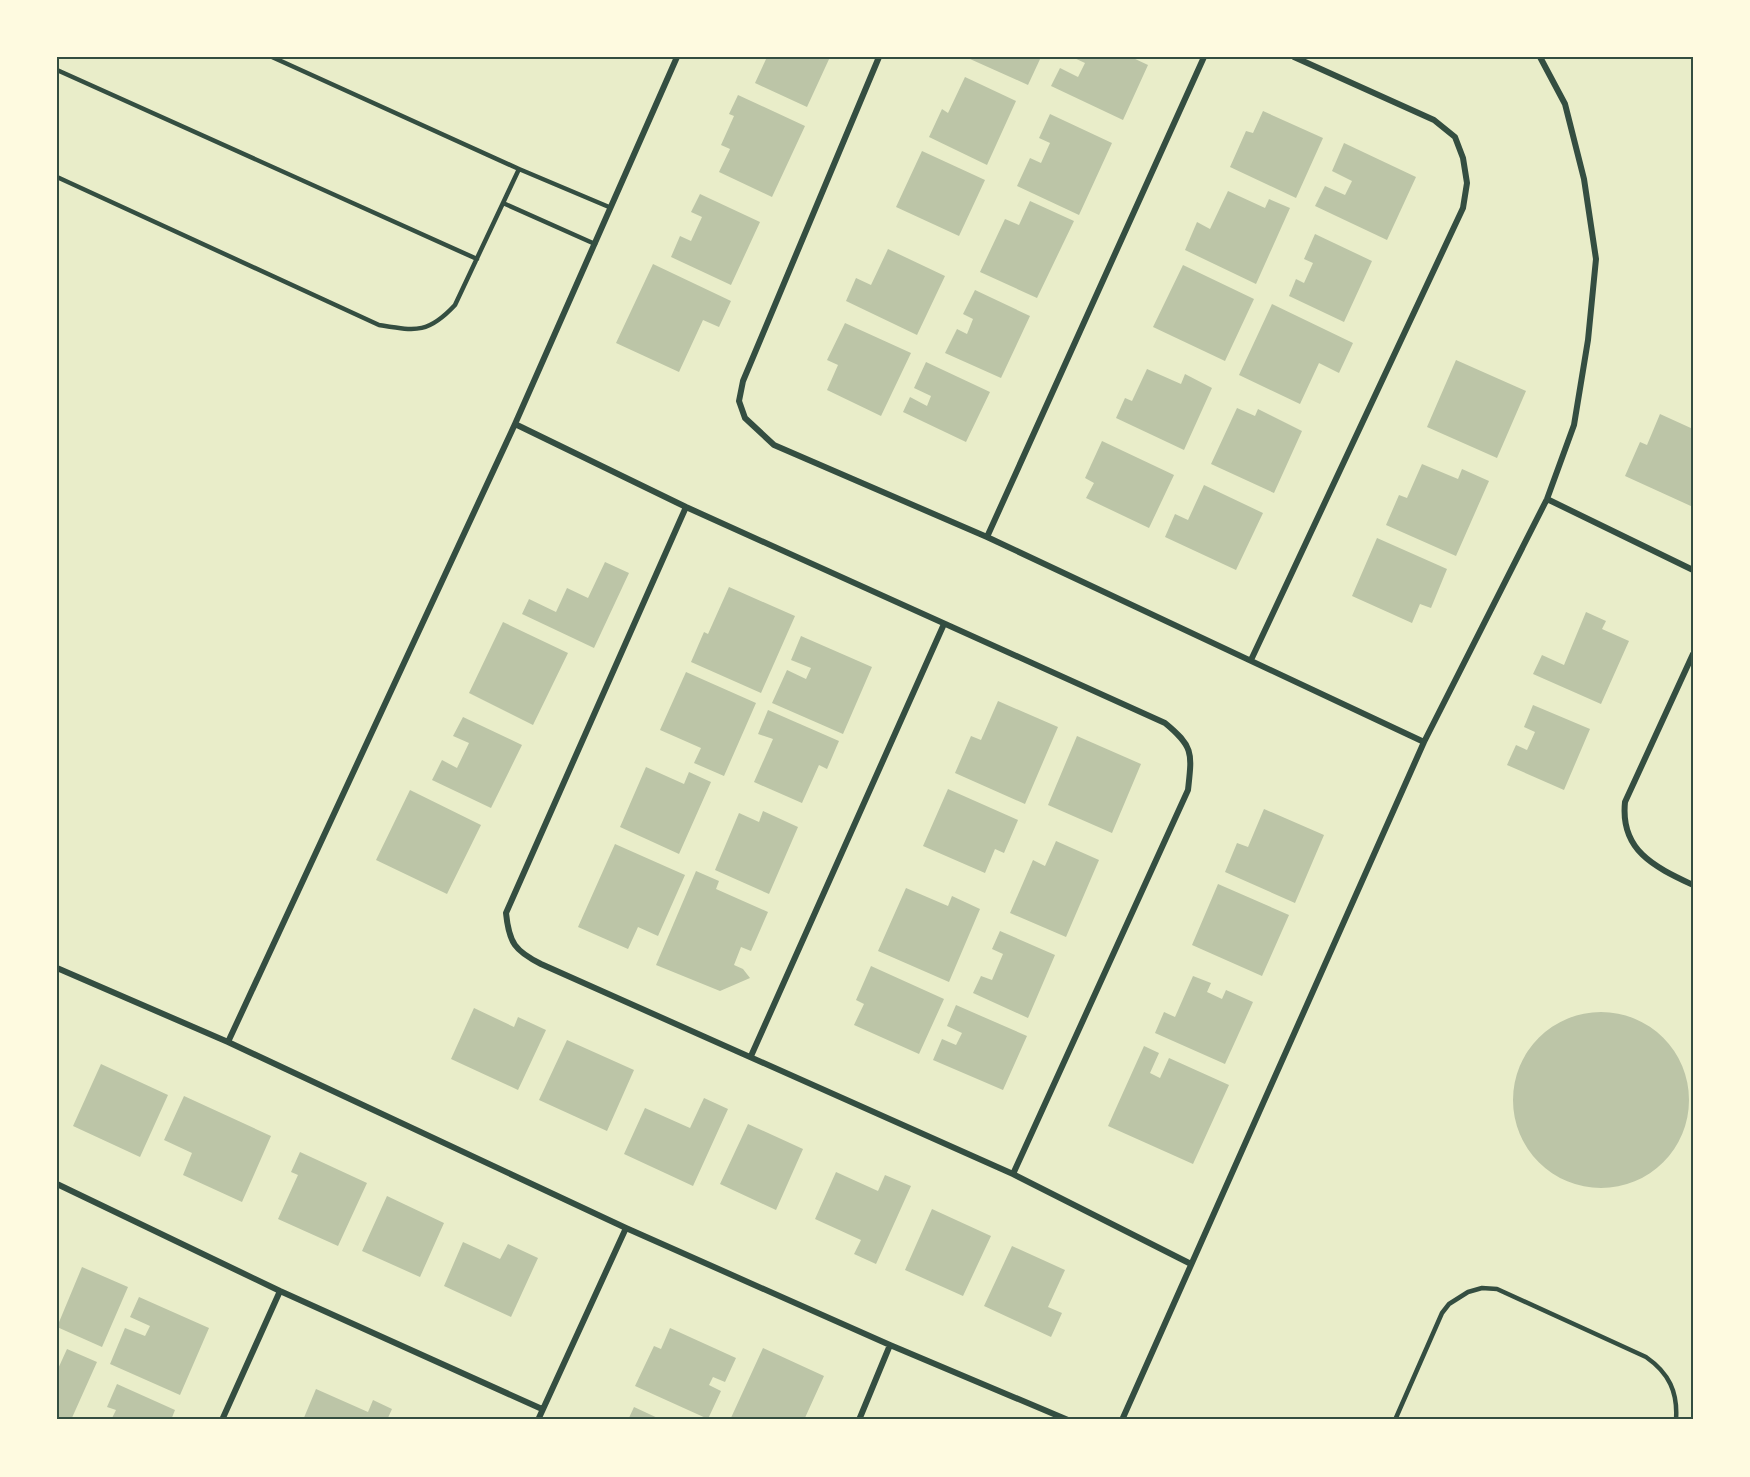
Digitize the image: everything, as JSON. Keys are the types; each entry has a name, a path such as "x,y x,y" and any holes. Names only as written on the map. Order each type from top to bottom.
{"street":[{"path":"228,1042 515,424 677,57"},
{"path":"879,57 743,381 739,401 745,418 774,445 987,537 1424,742"},
{"path":"987,537 1204,57"},
{"path":"1251,660 1463,208 1467,183 1455,137 1434,120 1294,57"},
{"path":"1122,1420 1424,742 1547,499 1574,425 1588,340 1596,259 1584,179 1565,104 1540,57"},
{"path":"515,424 686,507 1165,723 1182,738 1191,753 1188,790 1013,1174"},
{"path":"1547,499 1693,570"},
{"path":"686,507 506,913 507,929 513,943 522,954 1013,1174 1191,1264"},
{"path":"751,1056 944,624"},
{"path":"1693,654 1625,802 1623,819 1630,837 1641,853 1658,868 1693,885"},
{"path":"57,968 228,1042 626,1228 890,1345 1068,1420"},
{"path":"57,1184 280,1292 542,1409"},
{"path":"538,1420 626,1228"},
{"path":"222,1420 280,1292"},
{"path":"859,1420 890,1345"}],"lane":[{"path":"272,57 519,169 609,207"},
{"path":"57,70 477,259"},
{"path":"57,177 379,325 419,330 441,321 455,305 519,169"},
{"path":"503,203 595,244"},
{"path":"1395,1420 1442,1313 1458,1297 1482,1288 1497,1289 1646,1357 1658,1365 1668,1377 1674,1391 1677,1406 1676,1420"}],"building":[{"path":"767,57 830,57 807,107 755,83"},
{"path":"971,57 1041,57 1028,85 970,59"},
{"path":"1072,57 1131,57 1148,65 1123,120 1051,86 1060,68 1078,77 1085,63"},
{"path":"965,77 1016,101 987,165 929,137 942,109 948,113"},
{"path":"738,95 805,126 772,197 719,172 730,149 721,145 734,116 729,114"},
{"path":"1263,111 1323,138 1296,198 1230,167 1246,131 1253,133"},
{"path":"1050,114 1112,143 1079,215 1017,186 1030,158 1041,163 1050,143 1039,138"},
{"path":"1344,143 1416,177 1387,240 1315,206 1325,186 1345,195 1352,181 1332,171"},
{"path":"922,151 985,180 959,236 896,207"},
{"path":"1228,191 1265,208 1269,199 1290,208 1256,284 1185,250 1197,222 1210,229"},
{"path":"700,194 760,222 731,285 671,257 680,236 691,241 702,217 691,212"},
{"path":"1030,201 1074,221 1037,298 980,272 1005,219 1019,225"},
{"path":"1315,234 1372,261 1344,322 1289,296 1296,279 1304,283 1313,263 1304,259"},
{"path":"888,249 945,276 917,335 846,301 856,278 871,285"},
{"path":"653,264 731,301 719,327 703,320 679,372 616,343"},
{"path":"1183,265 1254,299 1225,361 1153,327"},
{"path":"975,290 1030,316 1001,378 945,353 957,329 967,334 973,319 963,314"},
{"path":"1272,304 1353,343 1339,373 1319,363 1300,404 1239,375"},
{"path":"845,323 911,353 881,416 827,390 838,365 827,360"},
{"path":"1456,360 1526,391 1497,458 1427,427"},
{"path":"926,362 990,392 966,442 903,412 910,397 927,406 931,396 914,388"},
{"path":"1147,369 1181,384 1185,374 1212,388 1184,450 1116,418 1125,398 1132,401"},
{"path":"1237,408 1255,416 1258,409 1302,431 1274,493 1211,464"},
{"path":"1660,414 1693,429 1693,507 1625,476 1640,442 1647,445"},
{"path":"1102,441 1174,475 1149,528 1086,498 1094,483 1085,478"},
{"path":"1422,464 1458,479 1462,469 1489,481 1456,556 1386,525 1399,495 1407,498"},
{"path":"1204,485 1263,513 1236,570 1165,537 1175,514 1188,520"},
{"path":"1377,538 1447,569 1431,608 1420,604 1412,623 1352,596"},
{"path":"605,562 629,573 594,648 522,614 529,599 556,612 567,588 588,598"},
{"path":"729,587 795,616 761,693 691,662 704,632 708,634"},
{"path":"1586,612 1606,621 1602,629 1629,641 1601,704 1533,674 1542,655 1564,665"},
{"path":"503,622 568,653 533,725 469,693"},
{"path":"801,636 872,667 843,734 772,703 787,670 806,679 811,668 791,660"},
{"path":"686,672 756,703 724,776 694,763 701,748 660,730"},
{"path":"998,701 1058,727 1025,804 955,773 971,736 981,740"},
{"path":"1533,705 1590,729 1564,790 1507,765 1516,745 1527,750 1535,732 1524,727"},
{"path":"768,710 839,741 827,769 819,765 802,803 754,782 773,739 758,734"},
{"path":"463,717 522,745 491,808 432,780 442,760 457,768 469,743 453,736"},
{"path":"1077,736 1141,764 1112,833 1048,805"},
{"path":"646,767 684,784 689,772 711,782 679,854 620,827"},
{"path":"948,789 1018,820 1004,853 995,849 985,873 923,846"},
{"path":"410,790 481,825 447,894 376,860"},
{"path":"1264,809 1324,835 1295,903 1225,872 1237,843 1248,847"},
{"path":"763,811 798,827 769,894 715,870 739,813 759,822"},
{"path":"1056,841 1099,860 1066,937 1010,913 1033,860 1045,866"},
{"path":"615,844 685,875 658,936 638,927 628,949 578,927"},
{"path":"696,871 719,881 716,889 768,912 751,951 741,947 734,965 743,969 750,978 720,991 656,965"},
{"path":"1218,884 1289,915 1262,976 1192,945"},
{"path":"906,888 948,906 952,896 980,909 949,982 878,951"},
{"path":"1000,931 1055,955 1028,1018 973,993 981,976 992,980 1003,954 992,949"},
{"path":"871,966 944,999 919,1054 854,1025 864,1004 856,1000"},
{"path":"1193,976 1211,983 1207,992 1222,999 1226,990 1253,1002 1225,1064 1155,1033 1164,1012 1175,1017"},
{"path":"956,1005 1027,1036 1003,1090 933,1060 942,1039 956,1045 962,1033 947,1026"},
{"path":"474,1008 514,1027 518,1017 546,1030 518,1090 451,1059"},
{"path":"1601,1012 1635,1019 1650,1027 1663,1038 1674,1051 1682,1066 1689,1100 1682,1134 1674,1149 1663,1162 1650,1173 1635,1181 1601,1188 1567,1181 1552,1173 1539,1162 1528,1149 1520,1134 1513,1100 1520,1066 1528,1051 1539,1038 1552,1027 1567,1019"},
{"path":"567,1040 634,1070 607,1131 539,1100"},
{"path":"1144,1046 1159,1053 1150,1073 1160,1078 1169,1058 1229,1085 1193,1164 1108,1126"},
{"path":"101,1064 168,1095 140,1157 73,1126"},
{"path":"184,1096 271,1136 242,1202 183,1175 192,1153 164,1140"},
{"path":"704,1098 728,1109 693,1186 624,1154 645,1108 690,1128"},
{"path":"748,1124 803,1149 776,1210 720,1184"},
{"path":"300,1152 367,1183 338,1246 278,1219 298,1175 291,1172"},
{"path":"836,1172 878,1191 885,1175 911,1186 876,1264 854,1254 861,1240 815,1219"},
{"path":"387,1196 444,1223 420,1277 362,1251"},
{"path":"932,1209 991,1236 963,1296 905,1270"},
{"path":"463,1242 500,1259 508,1244 538,1258 511,1317 444,1286"},
{"path":"1012,1246 1065,1270 1048,1307 1062,1313 1051,1337 984,1306"},
{"path":"82,1267 128,1287 102,1347 57,1327"},
{"path":"139,1297 209,1328 180,1395 110,1364 125,1328 145,1336 150,1326 130,1317"},
{"path":"670,1328 736,1358 725,1382 713,1377 709,1385 721,1391 708,1419 635,1386 654,1346 661,1349"},
{"path":"763,1348 824,1376 804,1420 730,1420"},
{"path":"67,1349 97,1362 71,1420 57,1420 57,1371"},
{"path":"117,1384 175,1410 171,1420 111,1420 116,1410 107,1407"},
{"path":"316,1389 368,1412 373,1400 392,1409 387,1420 303,1420"},
{"path":"634,1407 662,1420 628,1420"}]}
